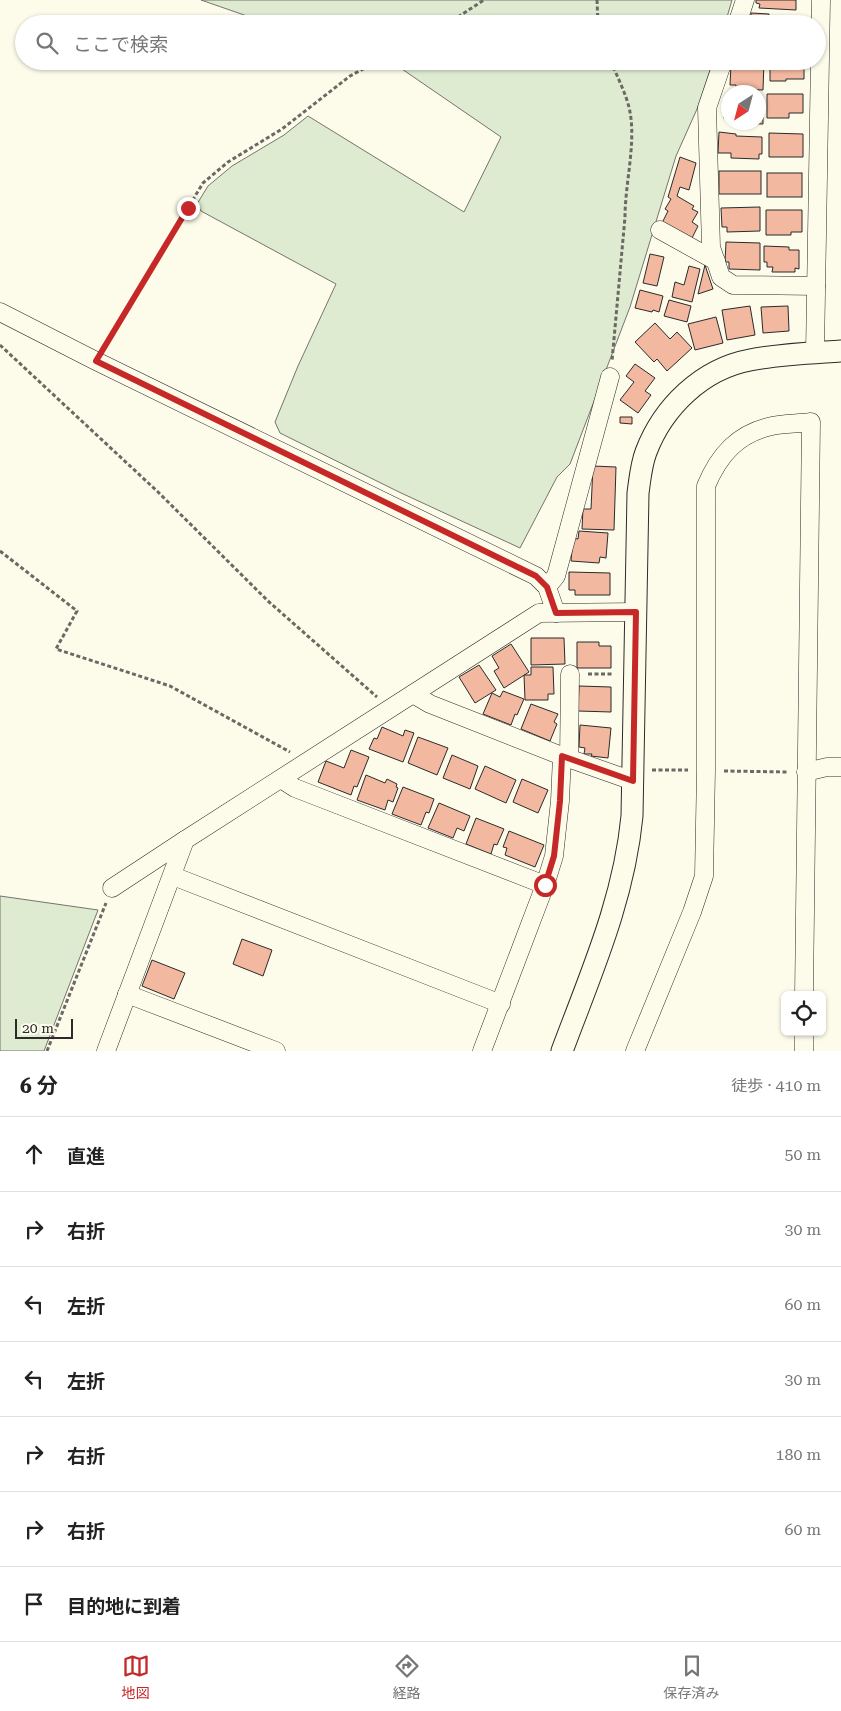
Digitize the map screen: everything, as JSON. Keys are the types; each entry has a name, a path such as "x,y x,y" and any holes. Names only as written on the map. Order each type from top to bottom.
{"street":[{"path":"740,15 745,0"},
{"path":"821,0 821,15"},
{"path":"721,70 707,108 711,246 721,277 733,286 816,286"},
{"path":"562,1051 617,901 630,842 633,781 638,493 646,453 654,434 666,414 681,397 696,384 728,366 750,360 828,351 816,286 820,70"},
{"path":"660,230 716,261"},
{"path":"0,312 96,361 536,576 547,587 556,613"},
{"path":"547,587 556,576 610,376"},
{"path":"635,1051 704,876 706,486 714,467 737,441 751,433 772,426 811,422 804,991"},
{"path":"112,888 539,614 636,612"},
{"path":"482,1051 545,885 554,856 566,757 570,674"},
{"path":"413,694 430,704 633,781"},
{"path":"806,772 834,767"},
{"path":"282,779 295,788 545,885"},
{"path":"106,1051 185,840"},
{"path":"173,876 501,1004"},
{"path":"128,994 276,1051"},
{"path":"804,1036 804,1051"}],"path":[{"path":"461,15 484,0"},
{"path":"597,0 598,15"},
{"path":"96,361 203,183 228,162 282,128 350,76 361,70"},
{"path":"610,376 625,217 625,193 632,134 630,111 614,70"},
{"path":"0,346 158,492 268,601 378,698"},
{"path":"0,551 76,611 56,650 170,686 293,754"},
{"path":"570,674 619,674"},
{"path":"47,1051 112,888"}],"green space":[{"path":"201,0 732,0 728,15 244,15"},
{"path":"403,70 710,70 697,109 676,156 630,307 570,464 557,477 520,548 399,492 280,433 275,422 298,366 336,284 201,211 197,204 208,186 232,166 284,135 308,116 464,212 501,137"},
{"path":"0,896 98,910 44,1051 0,1051"}],"building":[{"path":"756,0 796,0 796,10 759,8 760,4 756,3"},
{"path":"751,13 769,14 769,15 751,15"},
{"path":"731,70 764,70 763,85 730,85"},
{"path":"770,70 804,70 804,79 770,81"},
{"path":"767,94 803,94 803,113 789,113 789,118 767,118"},
{"path":"719,132 736,134 736,136 762,137 762,154 759,154 759,159 731,158 731,153 718,153"},
{"path":"769,133 803,134 803,157 769,157"},
{"path":"680,157 696,163 689,190 680,187 677,196 694,206 692,209 698,212 692,222 698,226 691,240 662,223 668,211 665,209 671,199 668,197"},
{"path":"719,171 761,171 761,194 719,194"},
{"path":"767,173 802,173 802,197 767,197"},
{"path":"760,207 760,231 727,232 727,227 722,227 721,208"},
{"path":"766,210 802,210 802,232 791,232 791,235 766,235"},
{"path":"726,242 760,243 760,270 729,269 729,262 725,262"},
{"path":"764,246 789,247 789,250 799,250 799,269 795,268 795,272 772,272 773,267 767,267 767,262 764,262"},
{"path":"650,254 664,257 657,286 643,283"},
{"path":"705,265 713,289 698,294"},
{"path":"689,266 700,269 692,302 672,297 675,282 684,285"},
{"path":"640,290 663,296 659,312 635,308"},
{"path":"669,300 691,306 687,322 664,316"},
{"path":"750,306 755,335 727,340 722,310"},
{"path":"788,306 789,331 763,333 761,307"},
{"path":"716,317 723,343 695,350 688,324"},
{"path":"655,323 670,339 677,332 692,348 667,371 657,359 654,362 635,342"},
{"path":"635,364 655,378 645,391 651,395 638,413 620,400 634,382 626,376"},
{"path":"620,417 632,417 632,424 620,423"},
{"path":"593,466 616,467 614,530 582,529 583,509 591,509"},
{"path":"579,531 608,533 606,558 600,557 599,563 571,561 573,538 578,539"},
{"path":"569,572 610,573 610,595 575,595 575,590 569,590"},
{"path":"531,638 564,638 565,664 531,665"},
{"path":"577,642 599,642 599,646 611,646 611,668 577,668"},
{"path":"511,644 529,672 504,688 494,671 499,668 492,656"},
{"path":"479,665 496,690 475,703 459,677"},
{"path":"531,667 553,667 554,694 548,694 548,700 525,700 524,675 531,675"},
{"path":"579,686 611,687 611,712 578,711"},
{"path":"503,691 524,699 511,725 483,714 492,693 500,697"},
{"path":"531,704 558,714 554,722 557,724 550,741 521,729"},
{"path":"580,725 611,728 608,758 584,754 585,748 579,747"},
{"path":"382,727 403,736 405,730 414,733 403,762 369,749 374,738 377,739"},
{"path":"418,737 448,748 437,775 408,763"},
{"path":"351,750 369,757 357,787 354,786 351,795 318,782 326,761 344,768"},
{"path":"452,755 478,766 470,789 443,778"},
{"path":"485,766 516,780 506,803 475,789"},
{"path":"366,775 385,783 387,779 397,784 396,787 398,788 393,802 388,800 385,810 357,800"},
{"path":"522,779 548,790 538,813 513,802"},
{"path":"403,787 434,799 429,813 426,812 421,825 392,814"},
{"path":"439,803 470,816 464,831 457,828 453,838 428,828"},
{"path":"476,818 504,829 497,845 494,844 491,854 466,844"},
{"path":"509,831 544,845 535,867 505,855 507,848 503,847"},
{"path":"242,939 272,950 263,976 233,964"},
{"path":"152,960 185,973 174,999 142,986"}],"route":[{"path":"188,208 96,361 536,576 547,587 556,613 636,612 633,781 562,756 560,801 554,856 545,885"}]}
